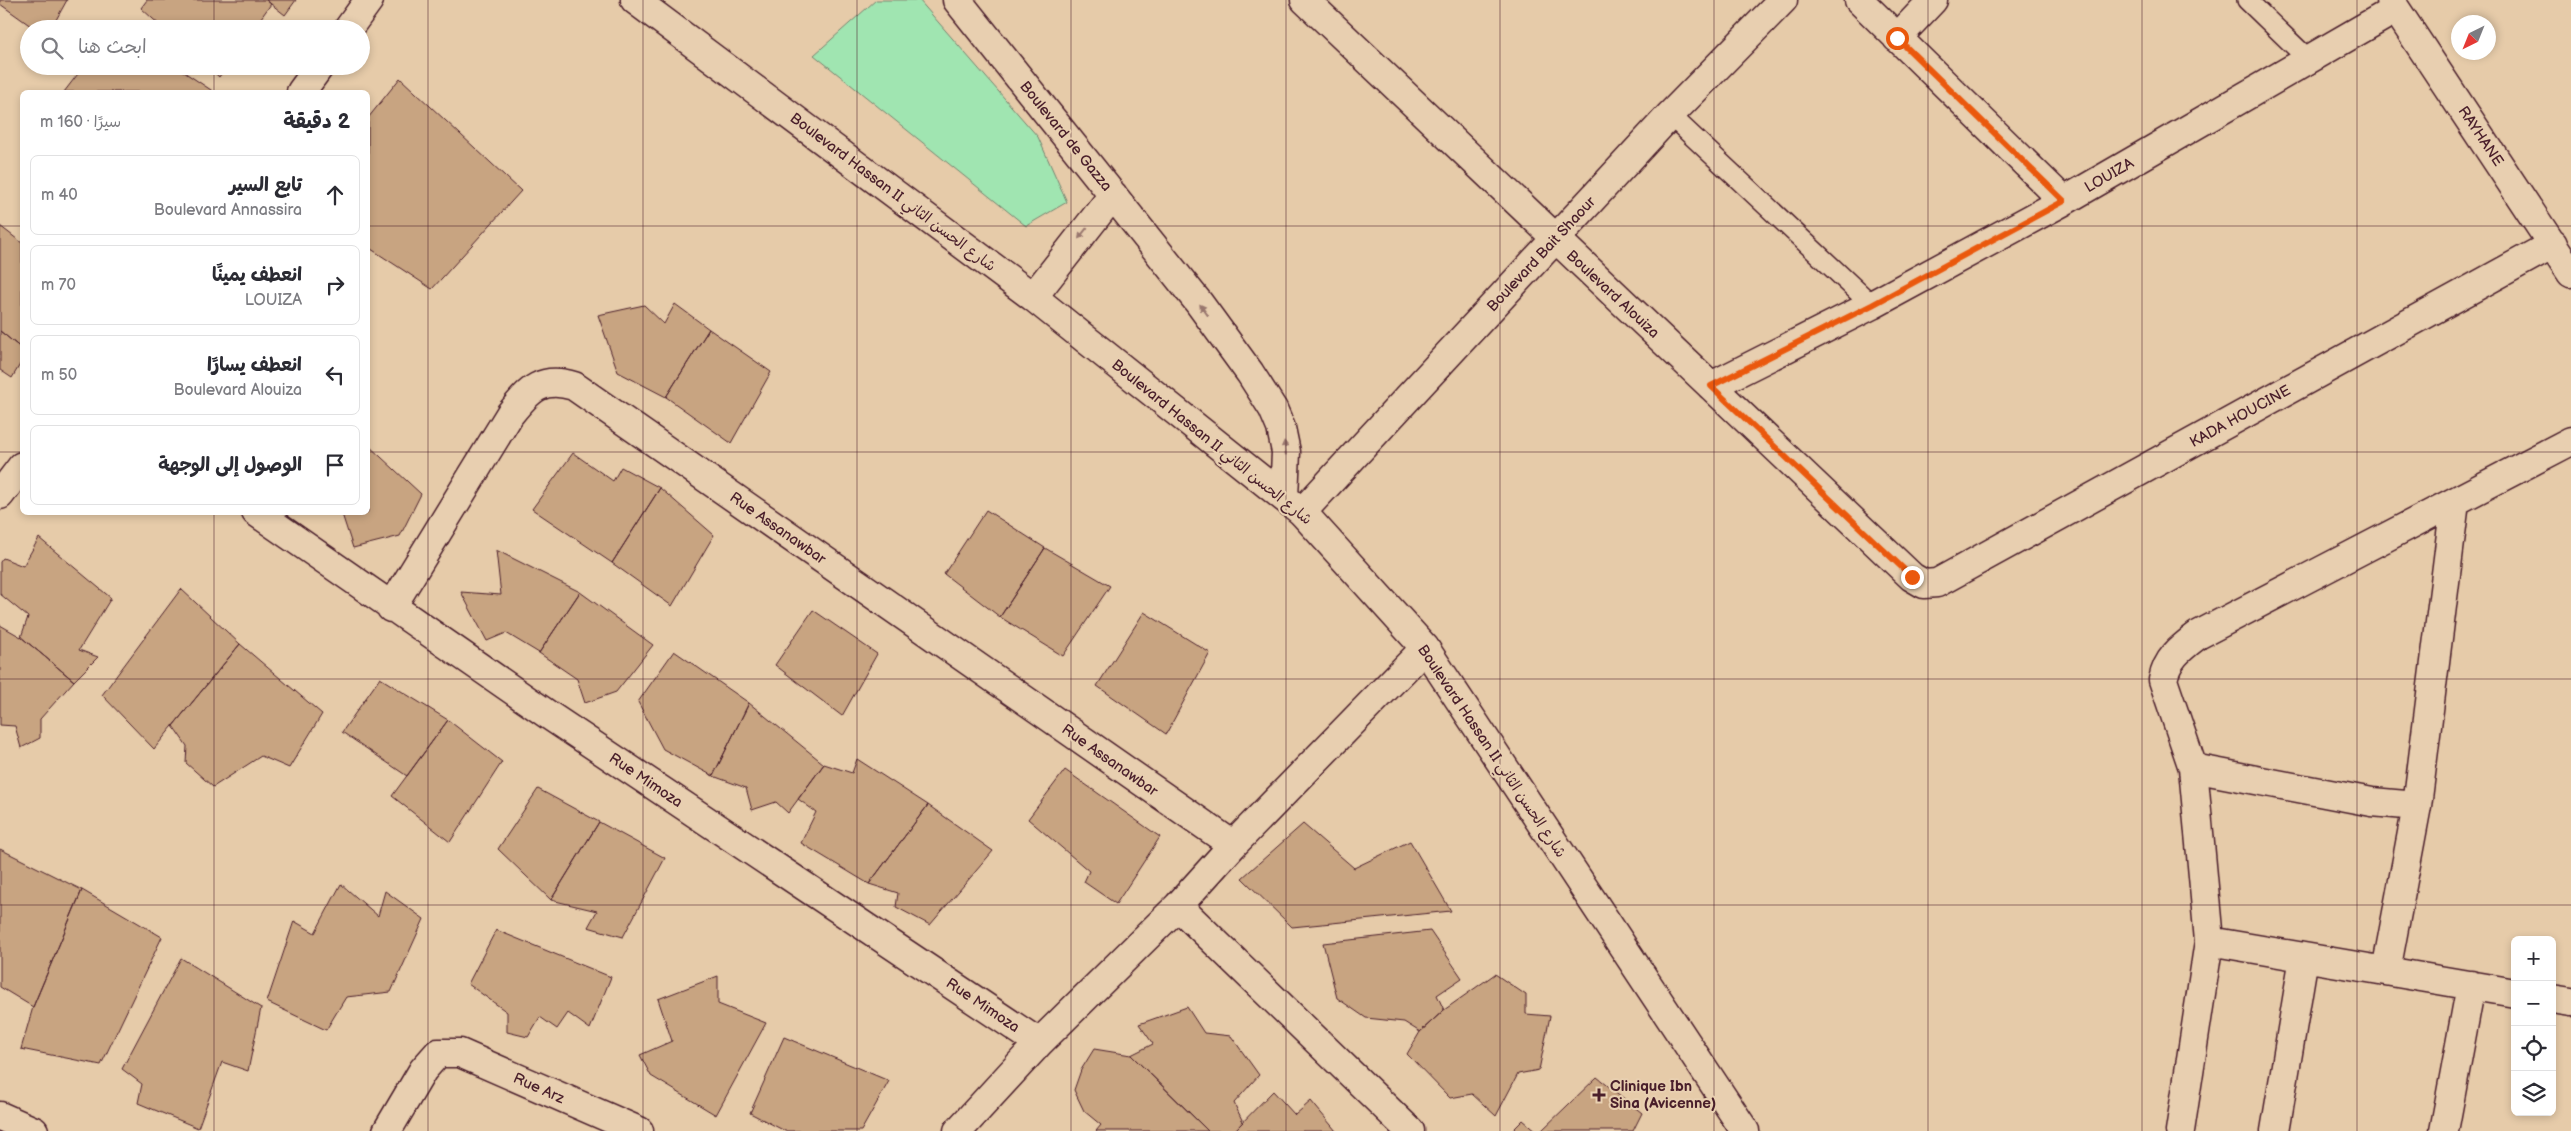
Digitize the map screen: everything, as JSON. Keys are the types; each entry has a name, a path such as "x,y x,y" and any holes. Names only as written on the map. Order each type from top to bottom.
{"street":[{"path":"355,20 369,0"},
{"name":"Boulevard Hassan II شارع الحسن الثاني","path":"635,0 1033,297 1293,504 1424,648 1744,1131"},
{"name":"Boulevard de Gazza","path":"957,0 1113,195 1033,297"},
{"name":"Boulevard Alouiza","path":"1305,0 1554,240 1912,577 1924,584"},
{"name":"Boulevard Bait Shaour","path":"1293,504 1554,240 1670,115 1783,0"},
{"path":"1859,0 2064,201"},
{"path":"1897,38 1933,0"},
{"name":"LOUIZA","path":"1711,386 1872,305 2064,201 2308,60 2393,4"},
{"name":"RAYHANE","path":"2393,4 2571,273"},
{"path":"302,90 313,75"},
{"path":"1113,195 1199,303 1273,409 1281,428 1293,504"},
{"name":"KADA HOUCINE","path":"1924,584 1937,583 2553,244"},
{"name":"Rue Assanawbar","path":"391,608 510,414 526,394 542,384 557,381 574,386 1233,845"},
{"path":"2180,1131 2209,941 2193,768 2163,680 2166,666 2176,652 2198,635 2571,441"},
{"path":"0,495 20,469"},
{"path":"2386,971 2417,806 2455,502"},
{"name":"Rue Mimoza","path":"260,515 391,608 1039,1043"},
{"path":"958,1131 1039,1043 1178,906 1233,845 1424,648"},
{"path":"2193,768 2372,802 2417,806"},
{"path":"1178,906 1410,1131"},
{"path":"2209,941 2511,991"},
{"path":"2275,1131 2304,957"},
{"path":"2444,1131 2471,985"},
{"path":"2556,1000 2571,1002"},
{"name":"Rue Arz","path":"387,1131 423,1070 438,1053 460,1053 639,1131"},
{"path":"0,1116 34,1131"}],"lane":[{"path":"2247,0 2308,60"},
{"path":"1670,115 1872,305"}],"green space":[{"path":"876,0 919,0 1038,137 1067,202 1026,226 814,55"}],"building":[{"path":"0,0 67,0 56,20 22,20 0,4"},
{"path":"147,0 266,0 271,4 259,20 154,20 141,8"},
{"path":"266,0 296,0 285,15"},
{"path":"77,75 188,75 211,90 66,90"},
{"path":"400,78 521,191 432,289 370,248 370,116"},
{"path":"0,226 20,241 20,347 0,331"},
{"path":"675,304 709,329 666,397 618,372 598,315 644,305 664,324"},
{"path":"709,329 771,372 731,443 666,397"},
{"path":"0,331 20,347 20,364 12,378 0,370"},
{"path":"370,447 421,494 400,536 353,548 342,515 370,515"},
{"path":"573,453 613,481 621,467 660,488 612,563 532,509"},
{"path":"660,488 714,535 672,606 612,563"},
{"path":"986,510 1045,548 1000,617 944,574"},
{"path":"39,538 111,598 79,650 98,657 74,681 21,637 28,617 0,594 0,562 3,558 23,566"},
{"path":"1045,548 1110,586 1063,656 1000,617"},
{"path":"496,550 580,592 539,653 506,633 487,641 461,592 501,595"},
{"path":"181,589 240,644 154,749 102,695"},
{"path":"580,592 653,645 616,692 585,703 577,679 539,653"},
{"path":"813,610 877,654 842,716 775,665"},
{"path":"1144,612 1210,653 1166,734 1097,686"},
{"path":"0,625 21,637 74,681 40,719 40,738 21,748 15,726 0,725"},
{"path":"240,644 322,714 289,768 261,756 213,787 186,763 187,746 173,726"},
{"path":"674,651 749,703 713,776 663,749 638,702"},
{"path":"380,678 448,720 407,776 342,732"},
{"path":"749,703 824,764 788,813 776,802 752,810 746,788 713,776"},
{"path":"448,720 502,762 450,842 392,796"},
{"path":"857,759 928,805 869,884 801,843 816,812 798,799 824,764 852,773"},
{"path":"1065,770 1160,837 1116,904 1084,882 1089,871 1028,819"},
{"path":"538,789 599,822 551,900 498,849"},
{"path":"928,805 993,851 930,925 896,907 898,893 869,884"},
{"path":"599,822 665,858 623,937 588,927 597,911 551,900"},
{"path":"1303,824 1354,868 1410,841 1451,911 1292,927 1242,878"},
{"path":"0,849 82,890 33,1007 0,987"},
{"path":"341,884 378,916 385,891 424,919 391,992 346,997 326,1030 267,1002 294,921 315,933"},
{"path":"82,890 162,937 101,1065 21,1049 33,1007"},
{"path":"496,930 611,977 590,1029 568,1013 557,1029 540,1017 528,1037 507,1032 507,1012 468,984"},
{"path":"1430,931 1462,978 1437,995 1444,1010 1420,1032 1404,1022 1366,1018 1337,998 1323,943"},
{"path":"181,958 261,1008 248,1071 222,1062 198,1128 138,1103 142,1084 122,1069"},
{"path":"1495,974 1526,995 1526,1014 1550,1016 1539,1070 1518,1074 1496,1116 1472,1094 1450,1098 1407,1054 1420,1032 1444,1010"},
{"path":"718,976 718,1004 766,1023 716,1115 651,1076 640,1055 672,1041 658,999"},
{"path":"1187,1007 1204,1033 1231,1036 1259,1075 1234,1103 1243,1122 1234,1131 1208,1131 1131,1055 1153,1044 1139,1024"},
{"path":"784,1037 889,1081 861,1131 785,1131 750,1113"},
{"path":"1094,1049 1131,1055 1208,1131 1096,1131 1101,1125 1084,1111 1074,1090 1081,1070"},
{"name":"Clinique Ibn Sina (Avicenne)","path":"1597,1077 1642,1113 1633,1131 1541,1131"},
{"path":"1273,1091 1295,1115 1311,1101 1336,1131 1234,1131"},
{"path":"1523,1120 1536,1131 1512,1131"}],"place":[{"name":"Clinique Ibn Sina (Avicenne)","path":"1599,1095"}],"route":[{"path":"1897,38 2064,201 1872,305 1711,386 1912,577"}]}
